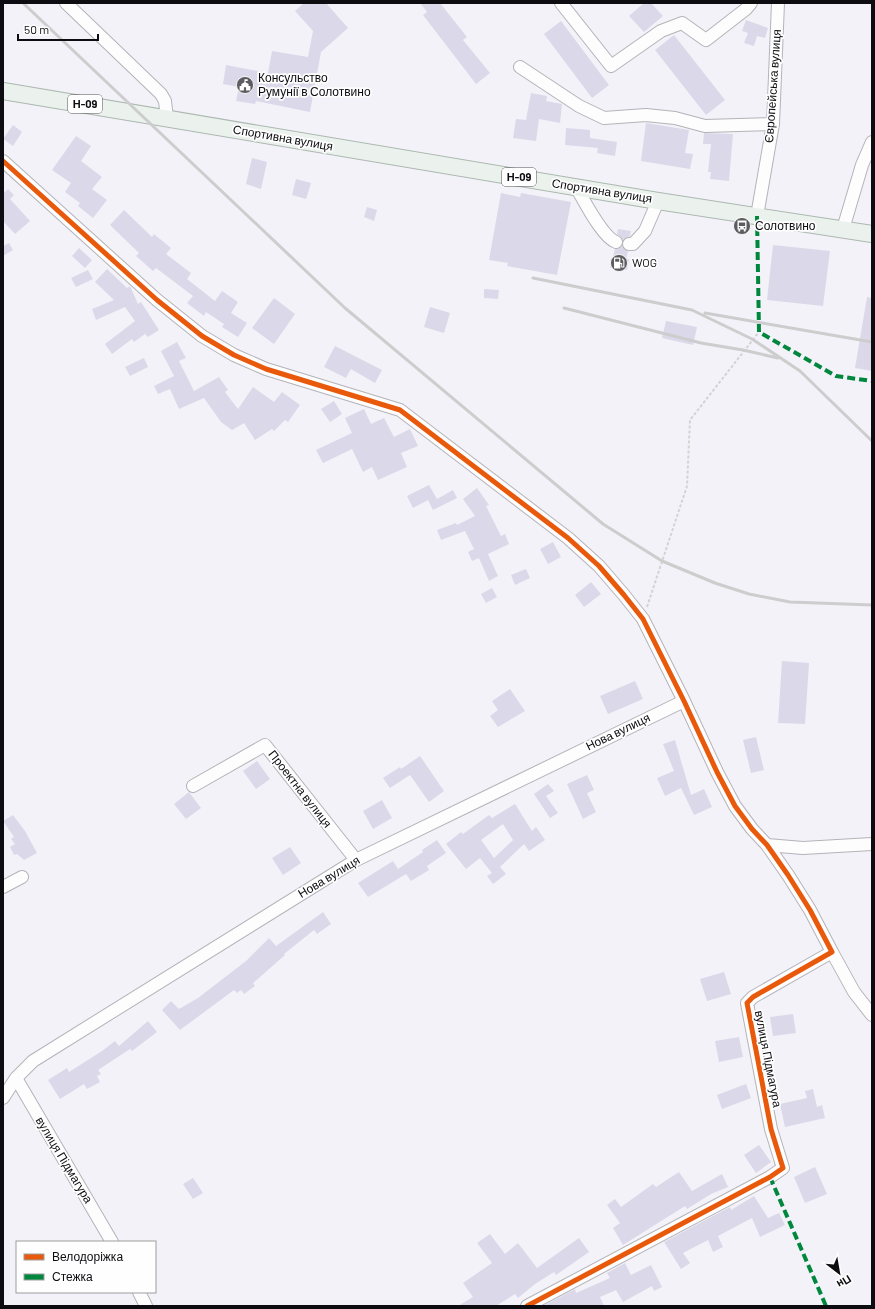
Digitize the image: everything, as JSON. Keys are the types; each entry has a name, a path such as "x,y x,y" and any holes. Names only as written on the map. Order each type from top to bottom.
{"main road":[{"name":"Н-09","path":"3,91 167,118"},
{"name":"Спортивна вулиця","path":"167,118 576,187 872,234"}],"street":[{"path":"66,3 161,94 165,102 167,118"},
{"path":"561,3 611,66 661,31 682,23 706,40 746,9 751,3"},
{"name":"Європейська вулиця","path":"757,216 772,124 778,3"},
{"path":"520,67 579,106 604,118 646,115 675,118 705,126 772,124"},
{"path":"843,229 862,165 872,142"},
{"path":"3,161 157,300 202,336 234,356 260,366 400,410 422,425 568,538 599,566 624,594 642,619 735,806 752,830 767,845 810,910 854,992 872,1015"},
{"path":"576,187 598,224 610,240 616,242"},
{"path":"629,244 633,244 645,231 658,200"},
{"name":"Нова вулиця","path":"3,1098 16,1078 33,1061 356,860 684,701"},
{"name":"Проектна вулиця","path":"193,786 265,745 356,860"},
{"path":"767,845 804,848 872,844"},
{"path":"3,887 22,876"},
{"name":"вулиця Підмагура","path":"527,1306 770,1178 783,1168 771,1130 747,1003 753,997 832,952"},
{"name":"вулиця Підмагура","path":"16,1078 111,1241"},
{"path":"139,1293 146,1306"}],"path":[{"path":"642,619 687,486 690,420 759,332"}],"building":[{"path":"304,3 326,3 348,28 321,52 310,112 256,101 255,104 236,101 239,87 223,84 226,65 268,73 272,51 308,57 313,31 295,11"},
{"path":"420,3 440,3 467,37 463,40 490,73 476,84 423,15 427,12"},
{"path":"644,3 651,3 663,16 644,32 629,16"},
{"path":"746,20 768,28 765,38 757,36 754,46 744,43 748,33 742,31"},
{"path":"561,21 609,85 592,98 544,34"},
{"path":"674,35 725,100 706,115 655,50"},
{"path":"531,93 547,96 546,101 562,104 560,123 539,119 536,141 513,138 516,119 526,120"},
{"path":"646,123 689,130 685,153 693,154 690,169 641,161"},
{"path":"13,125 22,132 13,146 3,139"},
{"path":"566,128 590,130 590,138 617,142 615,156 597,153 598,148 565,145"},
{"path":"704,133 733,134 729,181 710,179 711,172 708,172 711,144 703,144"},
{"path":"76,136 91,146 81,161 102,177 92,189 107,200 93,218 78,206 80,203 65,192 71,183 52,170"},
{"path":"252,158 267,162 261,189 246,184"},
{"path":"296,179 311,183 306,199 292,195"},
{"path":"8,189 14,195 10,199 30,221 15,234 3,221 3,190 5,192"},
{"path":"501,193 520,197 521,193 571,202 557,275 507,266 508,263 489,260"},
{"path":"367,207 377,210 374,221 364,217"},
{"path":"124,210 152,237 154,234 171,248 166,254 191,273 187,279 215,301 222,291 238,302 231,313 247,323 238,337 222,327 224,324 206,312 204,316 187,303 193,296 156,268 153,271 136,256 139,253 110,225"},
{"path":"618,229 631,231 630,236 623,240 617,234"},
{"path":"9,243 13,250 3,256 3,246"},
{"path":"773,245 830,251 823,306 767,300"},
{"name":"WOG","path":"622,246 628,251 626,259 629,259 627,270 610,268 615,249"},
{"path":"79,248 92,260 85,268 72,256"},
{"path":"107,269 127,288 130,286 138,304 141,302 159,330 148,337 145,334 134,342 132,339 112,354 105,344 135,321 125,307 96,320 92,309 114,300 95,282"},
{"path":"88,270 93,279 76,287 71,278"},
{"path":"484,289 499,290 498,299 484,298"},
{"path":"867,297 872,298 872,371 855,368"},
{"path":"274,298 295,314 274,344 252,328"},
{"path":"430,307 450,313 444,333 424,327"},
{"path":"666,321 697,327 693,345 662,338"},
{"path":"177,342 186,358 179,361 194,391 219,377 228,390 225,392 238,409 253,387 274,402 282,392 300,405 288,422 285,420 274,431 272,429 255,440 244,423 232,430 221,422 204,398 179,409 170,389 158,394 154,386 174,376 161,351"},
{"path":"335,346 382,370 375,383 351,369 346,378 324,367"},
{"path":"144,358 148,367 130,376 125,367"},
{"path":"334,401 342,414 330,422 321,409"},
{"path":"364,409 371,424 384,418 394,437 410,429 418,446 401,453 407,467 378,480 372,467 363,472 352,449 323,463 316,450 352,433 345,418"},
{"path":"429,485 437,499 453,490 457,498 433,510 428,500 413,508 407,496"},
{"path":"477,488 489,505 486,506 501,536 505,534 509,544 488,554 498,576 489,581 479,558 472,561 468,552 474,549 465,531 441,540 437,530 456,523 457,525 475,516 463,499"},
{"path":"553,542 561,557 548,564 540,549"},
{"path":"526,569 530,578 515,585 511,575"},
{"path":"591,582 601,594 584,607 575,595"},
{"path":"492,588 497,597 486,603 481,594"},
{"path":"782,661 809,663 805,724 778,723"},
{"path":"635,681 643,699 608,714 600,696"},
{"path":"510,689 525,711 498,727 490,716 498,710 492,701"},
{"path":"756,737 764,770 751,773 743,740"},
{"path":"675,740 691,795 704,789 712,807 694,815 681,788 665,796 657,778 674,771 663,744"},
{"path":"420,756 444,791 429,802 410,775 390,788 383,778 400,767 401,769"},
{"path":"257,761 270,779 256,789 243,771"},
{"path":"587,775 594,790 587,793 596,812 583,819 567,784"},
{"path":"548,784 554,791 546,796 558,813 550,818 534,794"},
{"path":"189,792 201,808 186,819 174,804"},
{"path":"382,800 392,818 373,829 363,811"},
{"path":"515,804 532,831 536,827 545,840 529,851 524,844 500,867 506,874 493,884 487,876 492,873 480,858 466,869 446,844 461,832 463,834 489,815 492,818","holes":["503,824 513,840 494,858 481,840"]},
{"path":"13,815 25,831 37,853 24,860 17,854 14,855 10,847 15,844 11,839 14,837 3,821"},
{"path":"437,840 446,853 427,866 429,870 411,881 406,874 368,897 358,883 393,861 398,869 423,852 422,850"},
{"path":"290,847 301,863 283,875 272,858"},
{"path":"323,912 331,924 317,934 314,930 284,954 285,955 253,983 255,986 244,994 241,990 237,993 234,990 180,1030 162,1010 171,1001 179,1009 198,998 246,961 269,938 276,946"},
{"path":"724,972 731,994 707,1001 700,979"},
{"path":"793,1014 796,1033 773,1036 770,1017"},
{"path":"148,1021 157,1032 132,1051 130,1049 98,1070 101,1074 97,1076 100,1082 87,1089 84,1084 60,1099 48,1080 67,1068 69,1072 115,1041 119,1046"},
{"path":"739,1037 743,1057 719,1062 715,1041"},
{"path":"746,1084 751,1098 722,1109 717,1095"},
{"path":"813,1089 817,1107 822,1105 825,1118 785,1127 780,1104 807,1098 805,1091"},
{"path":"759,1145 771,1162 756,1173 744,1155"},
{"path":"815,1167 827,1194 805,1203 794,1177"},
{"path":"679,1172 692,1191 722,1174 728,1187 711,1194 687,1209 685,1206 623,1245 613,1228 620,1223 607,1205 615,1199 621,1207 653,1184 656,1187"},
{"path":"193,1178 203,1193 193,1199 183,1184"},
{"path":"754,1196 768,1218 779,1213 785,1225 760,1237 752,1218 718,1236 723,1247 713,1252 708,1240 683,1253 690,1263 681,1269 664,1242 730,1207 731,1210"},
{"path":"490,1234 505,1254 518,1243 537,1268 579,1238 589,1252 556,1275 554,1272 535,1284 518,1298 515,1294 496,1306 458,1306 473,1297 463,1283 492,1263 477,1243"},
{"path":"625,1263 631,1275 651,1265 662,1287 654,1291 652,1286 623,1302 616,1290 600,1297 604,1306 543,1306 575,1289 576,1293 610,1278 607,1273"}],"railway":[{"path":"23,3 345,308 603,524 662,561 715,583 749,594 790,602 872,605"},
{"path":"533,278 692,310 752,339 800,371 872,441"},
{"path":"564,308 701,343 778,358"},
{"path":"705,313 872,342"}],"marked path":[{"path":"757,216 759,332 836,376 872,381"},
{"path":"770,1177 826,1306"}],"cycle path":[{"path":"3,161 157,300 202,336 234,355 266,369 400,410 568,538 599,566 643,619 735,806 752,829 767,845 788,875 810,910 832,952 753,997 747,1003 771,1129 783,1168 770,1177 527,1306"}],"place":[{"name":"Консульство Румунії в Солотвино","path":"245,85"},
{"name":"Солотвино","path":"742,226"},
{"name":"WOG","path":"619,263"}]}
